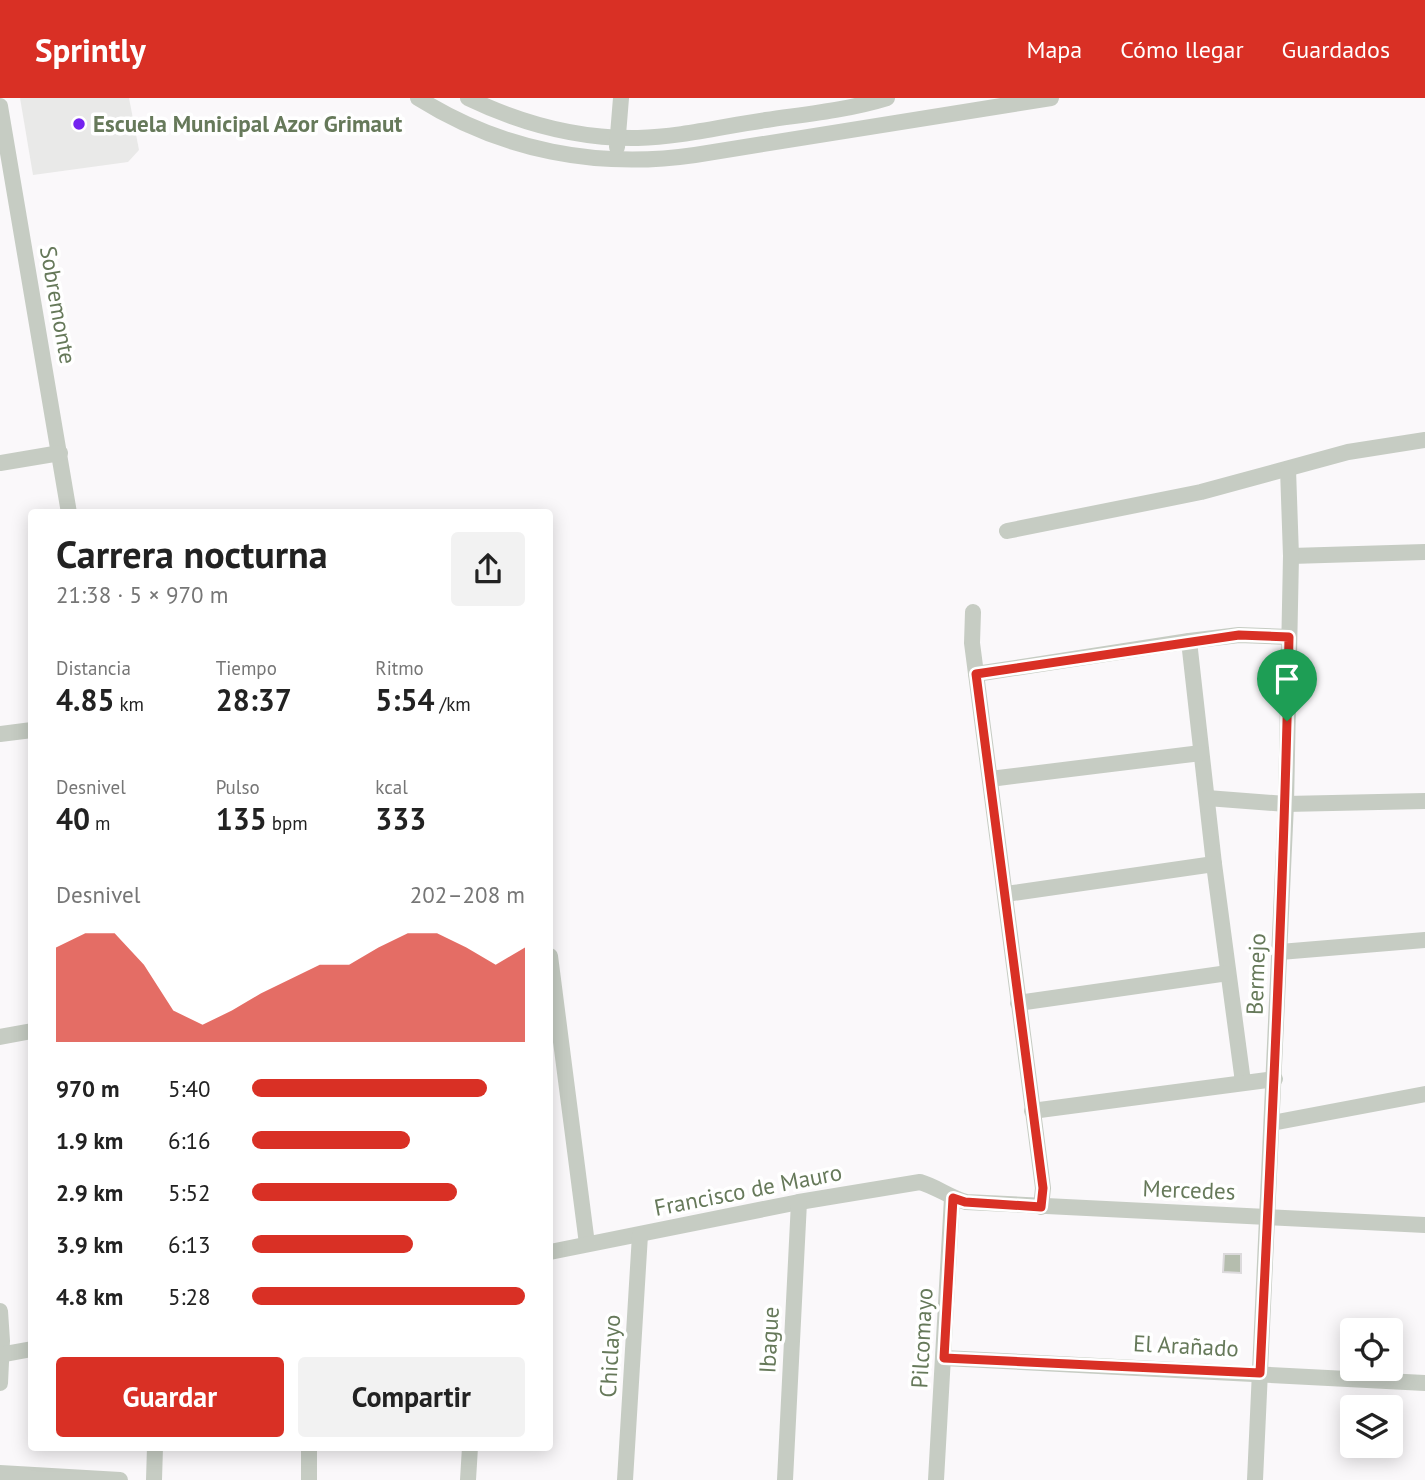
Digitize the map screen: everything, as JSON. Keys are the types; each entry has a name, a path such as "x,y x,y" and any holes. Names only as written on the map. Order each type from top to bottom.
{"street":[{"path":"418,98 461,123 505,140 560,155 617,160 686,156 1051,98"},
{"path":"468,98 490,109 558,131 618,137 661,136 848,107 887,98"},
{"path":"617,160 621,98"},
{"name":"Sobremonte","path":"0,106 7,192 60,453 68,509"},
{"path":"1007,531 1201,492 1348,453 1425,440"},
{"path":"0,463 60,453"},
{"name":"Bermejo","path":"1255,1480 1286,804 1291,556 1288,469"},
{"path":"1291,556 1425,552"},
{"path":"973,612 972,643 1043,1188 1041,1207"},
{"path":"976,674 1239,635 1289,637"},
{"path":"1189,641 1200,753 1244,1083"},
{"path":"0,734 28,730"},
{"path":"990,779 1200,753"},
{"path":"1207,798 1286,804 1425,802"},
{"path":"1006,894 1214,864"},
{"path":"1280,952 1425,940"},
{"path":"1018,1003 1228,973"},
{"path":"553,979 587,1244"},
{"path":"0,1037 28,1032"},
{"path":"1032,1111 1275,1079"},
{"path":"1272,1123 1425,1094"},
{"name":"Francisco de Mauro","path":"553,1251 799,1202 920,1182 953,1198"},
{"name":"Mercedes","path":"953,1198 965,1202 1041,1207 1425,1225"},
{"name":"Pilcomayo","path":"936,1480 953,1198"},
{"name":"Ibague","path":"785,1480 799,1202"},
{"path":"1425,1219 1425,1225"},
{"name":"Chiclayo","path":"625,1480 639,1235"},
{"path":"0,1311 0,1383"},
{"path":"1,1355 28,1350"},
{"name":"El Arañado","path":"944,1358 1425,1383"},
{"path":"154,1480 155,1451"},
{"path":"309,1451 309,1480"},
{"path":"468,1480 470,1451"},
{"path":"0,1474 120,1480"}],"shaded area":[{"name":"Escuela Municipal Azor Grimaut","path":"20,98 129,98 139,150 128,162 33,175"}],"building":[{"path":"1224,1254 1241,1254 1241,1273 1223,1272"}],"place":[{"name":"Escuela Municipal Azor Grimaut","path":"79,124"}],"route":[{"path":"1239,635 1289,637 1287,721 1275,1079 1260,1373 944,1358 953,1198 965,1202 1041,1207 1043,1188 976,674 1239,635"}]}
